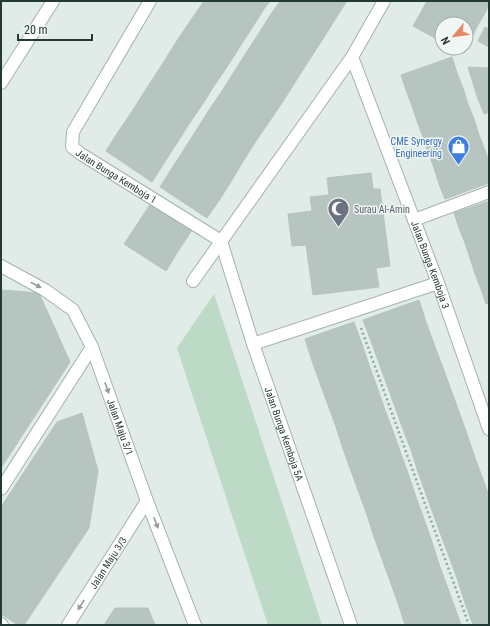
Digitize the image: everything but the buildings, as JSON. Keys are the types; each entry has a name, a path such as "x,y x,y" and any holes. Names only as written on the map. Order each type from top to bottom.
{"street":[{"path":"1,83 53,1"},
{"name":"Jalan Bunga Kemboja 1","path":"150,1 73,132 72,147 221,241"},
{"path":"192,281 352,57 384,1"},
{"name":"Jalan Bunga Kemboja 3","path":"352,57 438,283 489,429"},
{"path":"414,220 489,192"},
{"name":"Jalan Bunga Kemboja 5A","path":"221,241 253,344 351,625"},
{"name":"Jalan Maju 3/1","path":"1,266 45,290 73,310 92,347 147,501 195,625"},
{"path":"253,344 438,283"},
{"path":"1,488 92,347"},
{"name":"Jalan Maju 3/3","path":"68,625 147,501"}],"path":[{"path":"355,310 469,625"}],"green space":[{"path":"214,294 322,625 268,625 177,348"}],"place":[{"name":"CME Synergy Engineering","path":"458,166"},
{"name":"Surau Al-Amin","path":"338,228"}]}
